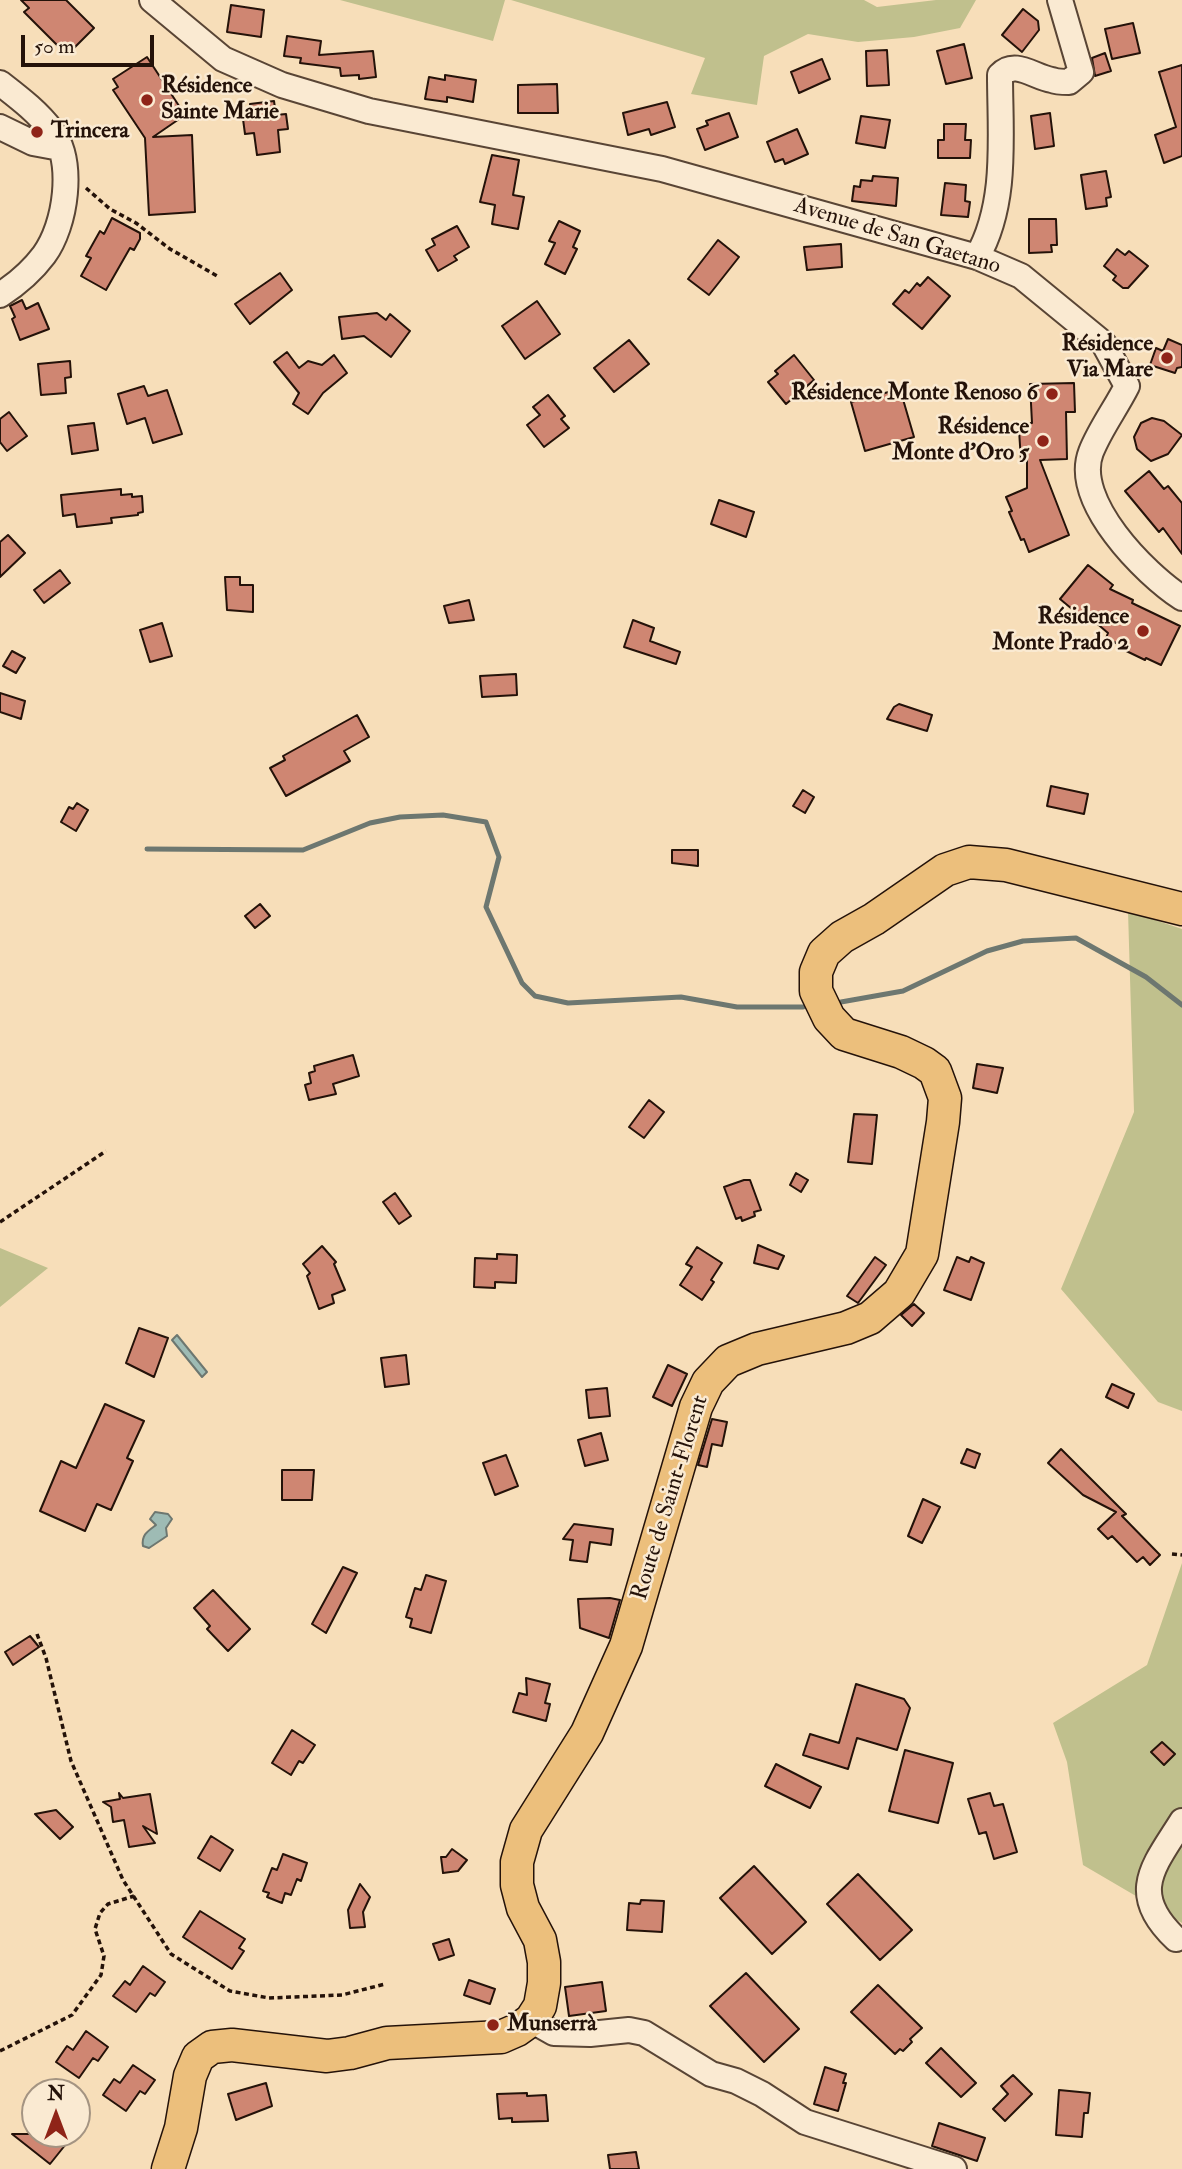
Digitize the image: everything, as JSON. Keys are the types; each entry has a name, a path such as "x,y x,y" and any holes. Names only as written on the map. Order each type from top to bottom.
{"main road":[{"name":"Route de Saint-Florent","path":"531,2020 540,2006 544,1962 540,1940 523,1908 517,1885 517,1863 526,1830 587,1733 625,1646 695,1407 708,1382 728,1362 757,1349 846,1328 870,1318 899,1293 922,1254 945,1098 935,1072 924,1063 901,1052 844,1034 830,1018 816,991 816,972 824,953 842,937 874,919 945,870 969,862 1006,865 1182,909"},
{"path":"168,2169 181,2128 190,2076 198,2057 212,2047 232,2045 327,2056 351,2053 387,2043 436,2038 501,2037 517,2031 531,2020"}],"street":[{"name":"Avenue de San Gaetano","path":"152,0 223,59 282,85 369,111 662,169 977,257 1021,276 1104,344 1127,386 1090,453 1087,482 1106,522 1141,563 1182,598"},
{"path":"977,257 986,241 1000,179 1000,75 1005,69 1016,68 1051,80 1069,82 1081,72 1060,0"},
{"path":"0,83 21,99 53,132 60,148 67,181 63,212 46,253 20,281 0,295"},
{"path":"0,127 33,143 60,148"},
{"path":"1176,1938 1161,1925 1150,1900 1151,1871 1182,1821"},
{"path":"531,2020 554,2033 590,2034 629,2030 644,2034 711,2074 736,2081 753,2090 805,2122 954,2169"}],"path":[{"path":"67,181 90,190 110,208 219,278"},
{"path":"0,1222 106,1151"},
{"path":"1172,1554 1182,1555"},
{"path":"37,1634 46,1658 71,1761 124,1880 171,1954 230,1991 269,1998 342,1995 386,1984"},
{"path":"0,2051 72,2015 101,1975 104,1956 95,1929 100,1913 108,1904 134,1896"}],"green space":[{"path":"340,0 505,0 493,41"},
{"path":"511,0 864,0 877,7 936,0 976,0 960,28 914,37 858,42 808,34 764,56 757,105 691,94 705,58"},
{"path":"1128,911 1182,929 1182,1411 1158,1402 1061,1289 1134,1112"},
{"path":"0,1248 48,1268 0,1307"},
{"path":"1182,1563 1182,1923 1083,1865 1067,1762 1053,1723 1147,1665"}],"water":[{"path":"177,1335 207,1372 202,1377 172,1340"},
{"path":"155,1512 168,1514 172,1519 166,1528 167,1536 149,1548 143,1546 143,1539 156,1525 150,1519"}],"building":[{"path":"21,0 66,0 94,28 71,51 65,45 61,49 24,12 29,8"},
{"path":"231,5 264,10 261,37 227,32"},
{"path":"1023,9 1038,21 1039,30 1022,52 1002,35"},
{"path":"1133,23 1140,53 1112,59 1105,29"},
{"path":"287,36 321,41 319,55 373,51 376,77 359,79 359,75 341,76 340,68 300,63 301,58 284,56"},
{"path":"964,44 972,78 946,84 937,51"},
{"path":"887,50 889,85 867,86 866,51"},
{"path":"1105,53 1111,71 1095,76 1092,58"},
{"path":"147,57 185,115 153,137 192,135 195,212 149,215 145,138 113,90 118,87 113,79"},
{"path":"822,59 830,79 799,93 791,72"},
{"path":"1182,65 1182,156 1164,163 1155,135 1176,127 1159,72"},
{"path":"445,75 476,80 473,102 447,97 447,102 425,99 429,77 445,80"},
{"path":"557,84 558,113 518,113 518,85"},
{"path":"274,101 276,115 286,114 288,129 278,130 280,152 257,155 254,133 245,134 243,119 252,118 250,104"},
{"path":"667,102 675,127 651,135 649,129 628,135 623,113"},
{"path":"729,113 738,137 705,150 697,129 708,125 706,121"},
{"path":"1050,113 1054,146 1035,149 1031,116"},
{"path":"861,116 890,120 885,148 856,143"},
{"path":"944,124 966,124 965,140 971,140 970,158 938,158 938,140 944,140"},
{"path":"797,129 808,154 785,164 783,159 775,162 767,142"},
{"path":"492,155 519,160 513,195 524,197 518,229 492,224 495,205 480,202"},
{"path":"1106,171 1111,197 1106,198 1107,206 1086,209 1081,175"},
{"path":"873,176 898,178 896,206 852,201 854,186 860,187 861,180 872,181"},
{"path":"945,183 966,185 965,201 970,202 968,217 941,215"},
{"path":"112,218 140,233 140,239 134,250 130,248 106,290 81,276 91,258 86,256 100,231 104,234"},
{"path":"1029,219 1056,219 1057,245 1051,245 1052,252 1029,253"},
{"path":"559,221 580,231 573,247 577,249 565,274 545,264 555,243 549,241"},
{"path":"457,226 469,247 454,256 457,260 438,271 426,250 435,245 432,239"},
{"path":"718,240 739,257 709,295 688,279"},
{"path":"841,244 842,267 807,270 804,247"},
{"path":"1117,249 1125,255 1129,251 1148,266 1128,288 1123,288 1113,280 1116,276 1104,266"},
{"path":"280,273 292,290 250,324 235,304"},
{"path":"928,277 950,296 922,329 893,304 905,290 909,293 917,283 920,286"},
{"path":"22,300 26,309 38,303 49,329 20,340 10,306"},
{"path":"537,301 560,334 525,359 502,326"},
{"path":"377,313 386,320 390,314 410,331 391,357 364,336 342,339 339,317"},
{"name":"Résidence Via Mare","path":"1168,339 1182,345 1182,367 1177,368 1175,373 1150,365 1156,348 1163,351"},
{"path":"629,340 649,364 614,392 594,368"},
{"path":"287,352 299,368 308,361 322,365 334,355 347,373 323,393 308,414 293,404 299,393 274,362"},
{"path":"794,355 814,380 786,404 768,382 778,374 775,371"},
{"path":"70,361 71,377 65,378 66,393 41,395 38,364"},
{"path":"1074,383 1075,412 1066,412 1067,459 1040,460 1069,535 1029,552 1009,512 1012,511 1006,497 1027,488 1027,460 1021,461 1019,430 1026,430 1025,423 1032,423 1030,384"},
{"path":"144,386 148,396 167,390 182,434 153,443 145,418 127,424 118,394"},
{"path":"900,389 914,437 865,451 851,402"},
{"path":"548,395 565,416 561,419 569,428 544,447 527,425 540,415 533,407"},
{"path":"9,412 27,436 7,451 0,442 0,419"},
{"path":"1152,418 1164,421 1182,435 1168,454 1151,461 1137,449 1134,437 1141,423"},
{"path":"94,423 98,450 72,454 68,426"},
{"path":"1149,471 1164,489 1168,486 1182,503 1182,554 1163,528 1159,532 1125,491"},
{"path":"121,489 121,495 142,496 143,512 111,518 112,523 77,527 75,514 63,516 61,495"},
{"path":"719,500 754,512 746,537 711,524"},
{"path":"8,535 25,553 0,577 0,542"},
{"path":"1088,565 1113,585 1110,589 1180,626 1161,665 1118,647 1120,645 1106,638 1108,633 1087,615 1084,619 1060,599"},
{"path":"60,570 70,583 44,603 34,590"},
{"path":"225,577 240,577 240,585 253,585 253,612 227,610"},
{"path":"469,600 474,620 449,623 444,606"},
{"path":"633,620 654,628 650,641 680,652 676,664 624,647"},
{"path":"162,623 172,656 150,662 140,630"},
{"path":"12,651 25,658 16,673 3,666"},
{"path":"516,674 517,695 482,697 480,676"},
{"path":"0,693 25,701 21,719 0,712"},
{"path":"899,704 932,715 927,731 887,719"},
{"path":"357,715 369,737 344,751 350,761 286,796 270,768 285,760 283,756"},
{"path":"1051,786 1088,794 1084,814 1047,806"},
{"path":"803,790 814,797 805,813 793,806"},
{"path":"77,803 88,810 76,831 61,822 69,807 73,809"},
{"path":"672,850 698,850 698,866 672,863"},
{"path":"260,904 270,916 255,928 245,916"},
{"path":"353,1055 359,1076 333,1084 336,1094 309,1100 305,1085 311,1083 309,1073 315,1071 314,1066"},
{"path":"977,1064 1003,1068 997,1093 973,1088"},
{"path":"649,1100 664,1112 644,1138 629,1127"},
{"path":"854,1114 877,1115 872,1164 848,1162"},
{"path":"796,1173 808,1180 801,1192 790,1185"},
{"path":"750,1180 761,1210 754,1212 755,1216 742,1221 741,1217 736,1219 724,1187"},
{"path":"395,1193 411,1216 399,1224 383,1202"},
{"path":"758,1245 784,1256 778,1269 754,1263"},
{"path":"322,1246 336,1262 334,1264 345,1290 332,1295 334,1303 319,1309 307,1276 310,1273 303,1264"},
{"path":"697,1247 722,1263 702,1300 680,1285 692,1267 686,1264"},
{"path":"497,1254 517,1255 516,1283 495,1282 495,1288 474,1287 475,1258 497,1259"},
{"path":"875,1257 886,1265 858,1303 847,1296"},
{"path":"957,1257 969,1262 971,1257 984,1263 971,1300 944,1290"},
{"path":"914,1304 924,1313 912,1326 901,1315"},
{"path":"139,1328 168,1338 154,1377 126,1363"},
{"path":"406,1355 409,1384 385,1387 381,1358"},
{"path":"668,1365 687,1374 672,1406 653,1397"},
{"path":"1112,1384 1134,1394 1128,1408 1106,1397"},
{"path":"607,1388 610,1416 589,1418 586,1390"},
{"path":"105,1404 144,1421 127,1458 133,1461 111,1510 97,1504 85,1531 40,1511 61,1461 76,1468"},
{"path":"712,1419 727,1422 722,1446 712,1444 707,1467 698,1465"},
{"path":"601,1433 608,1460 585,1466 578,1440"},
{"path":"967,1449 980,1454 975,1468 961,1463"},
{"path":"1061,1449 1126,1514 1122,1516 1160,1555 1150,1565 1143,1557 1137,1562 1112,1536 1108,1539 1098,1529 1116,1512 1083,1495 1048,1463"},
{"path":"506,1455 518,1486 495,1495 483,1463"},
{"path":"282,1470 314,1470 312,1500 282,1500"},
{"path":"923,1499 940,1507 922,1543 908,1536"},
{"path":"574,1524 613,1529 611,1545 590,1542 587,1562 570,1560 573,1540 563,1539"},
{"path":"343,1567 357,1573 326,1633 312,1624"},
{"path":"426,1575 446,1581 431,1633 410,1627 412,1619 406,1617 415,1588 421,1590"},
{"path":"213,1590 250,1629 228,1651 207,1629 210,1626 194,1608"},
{"path":"578,1599 620,1600 609,1638 580,1628"},
{"path":"30,1636 39,1647 13,1665 5,1652"},
{"path":"526,1678 550,1684 545,1703 550,1704 546,1721 513,1712 519,1693 527,1695"},
{"path":"856,1684 904,1699 910,1708 897,1750 857,1738 848,1769 803,1755 810,1734 839,1743"},
{"path":"292,1730 315,1745 303,1763 299,1761 291,1775 272,1763"},
{"path":"1162,1742 1175,1754 1164,1765 1151,1752"},
{"path":"905,1750 953,1763 938,1823 889,1811"},
{"path":"776,1764 821,1787 810,1808 765,1786"},
{"path":"119,1793 123,1798 150,1794 157,1834 143,1826 155,1843 129,1847 124,1820 113,1822 111,1807 103,1802 120,1799"},
{"path":"990,1793 994,1806 1003,1804 1017,1852 994,1859 986,1832 979,1834 968,1799"},
{"path":"56,1810 73,1827 60,1839 35,1814"},
{"path":"211,1836 233,1850 220,1871 198,1858"},
{"path":"452,1849 467,1860 458,1871 443,1873 441,1857 446,1857"},
{"path":"283,1854 307,1863 301,1881 297,1879 291,1895 285,1893 282,1903 267,1897 269,1893 263,1891 272,1868 277,1870"},
{"path":"754,1866 806,1922 772,1954 720,1898"},
{"path":"858,1874 912,1930 880,1960 827,1904"},
{"path":"360,1884 370,1897 363,1912 365,1927 350,1928 348,1910"},
{"path":"641,1900 664,1901 662,1932 627,1930 629,1903 640,1904"},
{"path":"200,1911 245,1939 239,1948 244,1951 232,1969 183,1937"},
{"path":"449,1939 454,1955 439,1960 433,1944"},
{"path":"143,1966 165,1982 155,1996 150,1993 136,2012 113,1996 125,1981 130,1985"},
{"path":"746,1973 799,2029 764,2062 710,2006"},
{"path":"469,1980 495,1989 490,2004 464,1995"},
{"path":"602,1982 606,2011 569,2016 565,1987"},
{"path":"878,1985 922,2028 910,2039 912,2042 903,2051 900,2049 895,2054 851,2012"},
{"path":"86,2031 108,2047 98,2061 93,2058 79,2078 56,2062 67,2046 73,2050"},
{"path":"941,2048 976,2083 961,2097 926,2063"},
{"path":"133,2065 155,2080 145,2094 140,2091 126,2111 103,2095 114,2079 120,2083"},
{"path":"825,2067 846,2074 838,2111 814,2104"},
{"path":"1013,2075 1032,2094 1005,2121 993,2109 1008,2094 1001,2086"},
{"path":"266,2083 272,2106 236,2120 228,2094"},
{"path":"1059,2090 1090,2093 1088,2113 1084,2113 1082,2137 1056,2135"},
{"path":"527,2093 527,2096 546,2095 548,2121 512,2122 512,2118 499,2119 497,2094"},
{"path":"939,2123 985,2138 977,2161 932,2146"},
{"path":"12,2134 21,2134 21,2141"},
{"path":"30,2148 63,2148 50,2164"},
{"path":"636,2152 639,2169 610,2169 608,2155"}],"waterway":[{"path":"147,849 303,850 370,823 400,817 443,815 486,822 499,857 486,907 522,983 535,996 568,1003 681,997 737,1007 803,1007"},
{"path":"841,1002 903,991 987,951 1023,941 1076,938 1146,977 1182,1005"}],"place":[{"name":"Résidence Sainte Marie","path":"147,100"},
{"name":"Trincera","path":"37,132"},
{"name":"Résidence Via Mare","path":"1167,358"},
{"name":"Résidence Monte Renoso 6","path":"1052,394"},
{"name":"Résidence Monte d'Oro 5","path":"1043,441"},
{"name":"Résidence Monte Prado 2","path":"1143,631"},
{"name":"Munserrà","path":"493,2025"}]}
